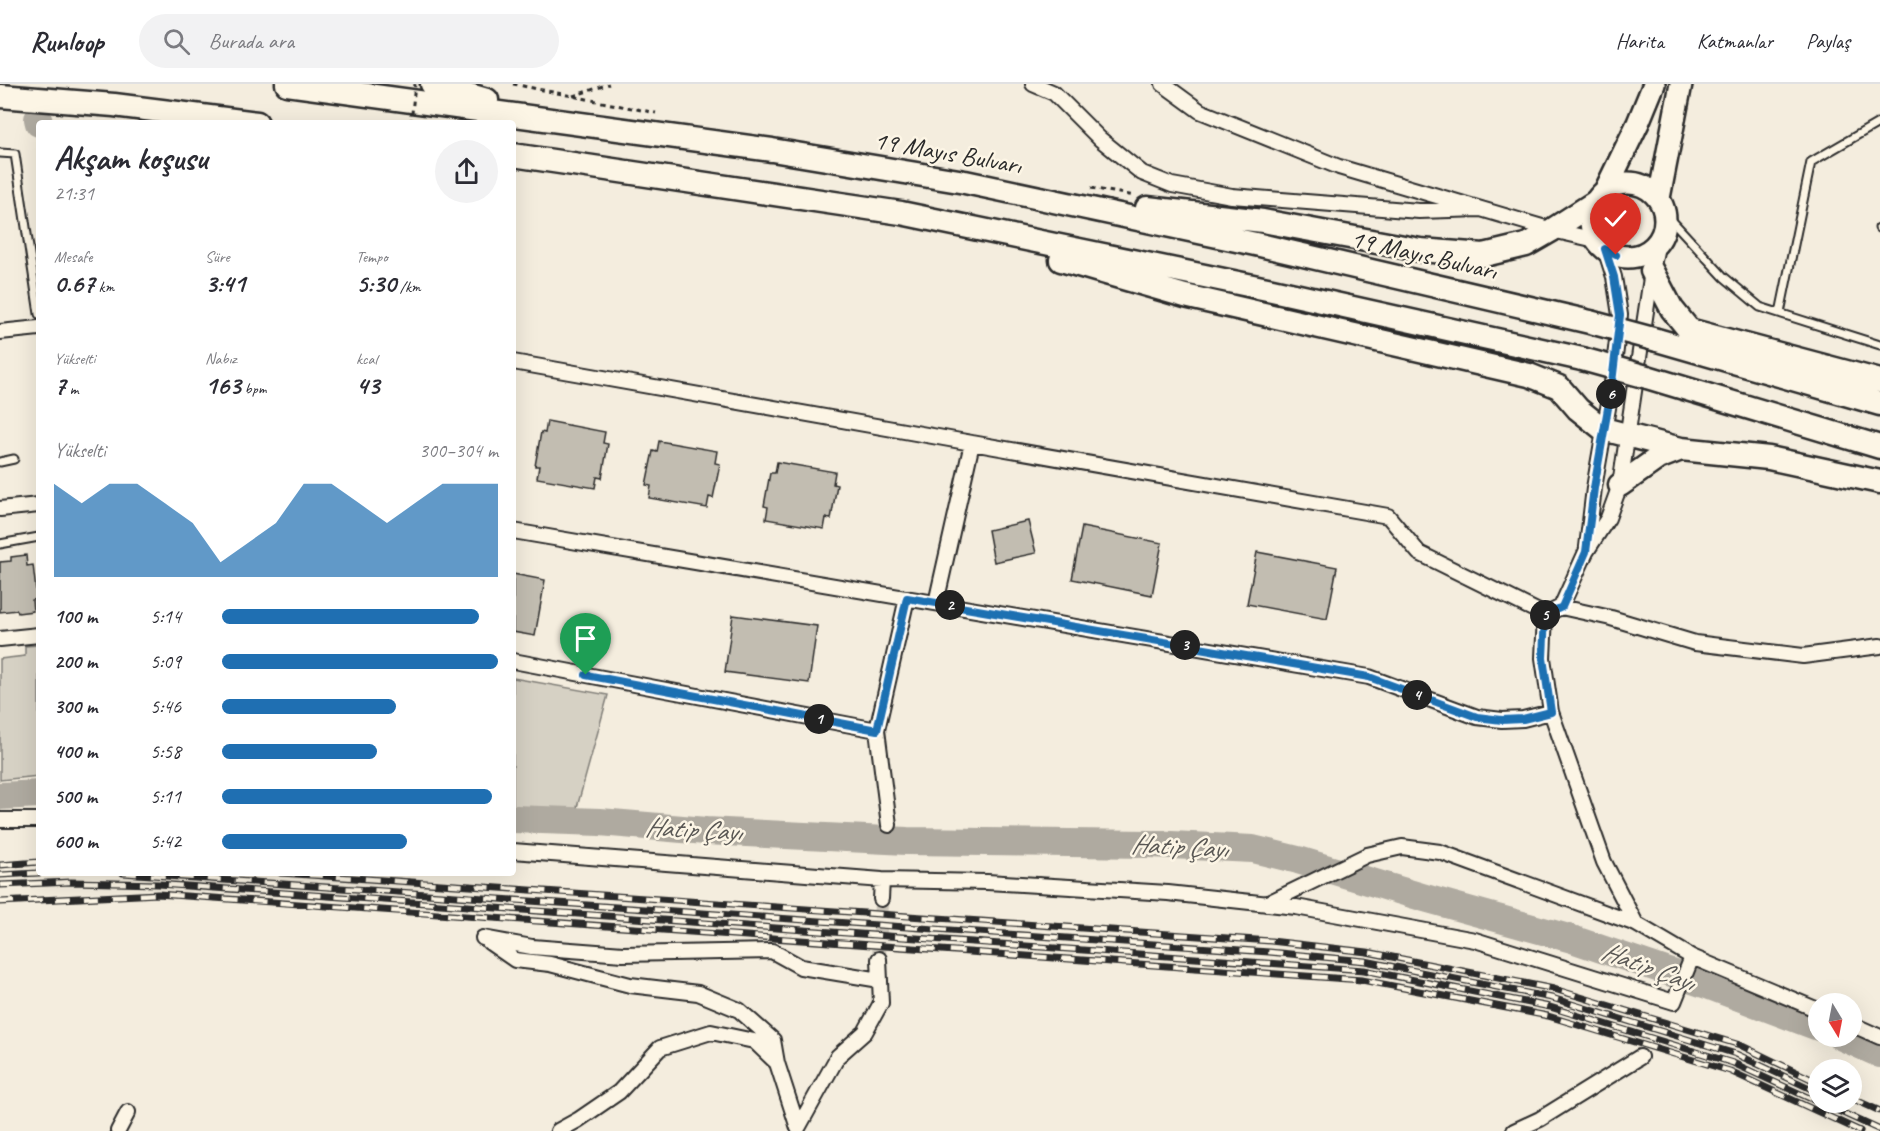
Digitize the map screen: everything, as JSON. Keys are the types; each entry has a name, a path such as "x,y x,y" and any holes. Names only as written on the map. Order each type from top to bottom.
{"highway":[{"name":"19 Mayıs Bulvarı","path":"287,84 772,150 965,182 1260,245 1590,322 1880,404"},
{"path":"432,84 540,118"},
{"path":"0,96 114,105 233,120"},
{"path":"516,155 901,213 1272,290 1582,358 1880,447"},
{"path":"965,182 1143,208 1263,221 1420,250 1484,255 1526,245 1552,230 1600,196"},
{"path":"901,213 1185,296 1529,375 1559,387 1578,409 1603,429 1628,436 1681,449 1768,458 1880,482"},
{"path":"1652,271 1672,309 1689,330 1880,381"},
{"path":"1620,485 1658,458 1681,449"}],"main road":[{"path":"1654,84 1638,123 1600,196 1591,222 1601,245 1616,255 1628,257 1640,255 1650,250 1658,241 1665,222 1662,205 1681,84"},
{"path":"1600,196 1617,184 1629,182 1640,184 1651,190 1662,205"}],"street":[{"path":"1033,84 1054,93 1100,139 1142,173 1172,185 1232,196 1419,211 1481,209"},
{"path":"1163,84 1200,111 1339,167 1601,245 1614,277 1620,315 1611,391 1603,429 1586,552"},
{"path":"1562,607 1586,552 1608,518 1620,485 1658,241"},
{"path":"0,332 36,328"},
{"path":"516,363 1388,516 1419,553 1545,615"},
{"path":"936,603 972,443"},
{"path":"0,509 36,505"},
{"path":"516,532 1369,677 1477,717 1502,720 1523,719 1551,712"},
{"path":"889,825 877,730 907,598"},
{"path":"1545,615 1562,607 1611,618 1695,643 1803,656 1880,646"},
{"path":"1545,615 1543,658 1551,712 1604,862 1636,924"},
{"path":"0,639 36,635"},
{"path":"516,662 877,730"},
{"path":"0,820 36,820"},
{"path":"1266,904 1367,855 1402,847 1440,852 1636,924 1692,957 1808,1006"},
{"path":"516,851 882,880 987,882 1168,893 1296,907 1475,940 1674,1002 1692,957"},
{"path":"881,899 882,880"},
{"path":"798,1130 777,1063 773,1040 739,1010 698,993 630,985 549,964 515,960 483,938 532,947 623,954 772,951 801,967 880,980"},
{"path":"798,1130 838,1056 865,1032 881,1003 879,959"},
{"path":"1862,1029 1880,1037"},
{"path":"558,1131 619,1092 660,1048 701,1035 711,1032 754,1041 777,1063"},
{"path":"1514,1131 1540,1119 1640,1057"},
{"path":"118,1131 128,1112"}],"lane":[{"path":"1780,313 1811,162 1880,122"},
{"path":"0,153 15,154 36,294"},
{"path":"1662,205 1724,277 1760,307 1880,345"},
{"path":"0,462 14,459"},
{"path":"0,544 36,538"}],"path":[{"path":"411,120 415,84"},
{"path":"571,96 609,84"}],"shaded area":[{"path":"36,645 36,776 0,780 0,659 25,656 25,646"},
{"path":"516,679 608,695 576,811 516,806"}],"building":[{"path":"547,421 605,432 603,443 608,444 602,478 597,477 595,488 537,478 539,466 535,466 541,432 545,433"},
{"path":"659,441 717,451 715,463 720,464 713,498 709,497 707,508 649,498 651,486 646,485 653,451 657,452"},
{"path":"777,462 835,472 833,484 837,485 831,519 826,518 824,529 766,519 768,507 764,506 770,473 775,473"},
{"path":"1028,521 1036,553 994,562 988,530"},
{"path":"1082,527 1162,543 1152,595 1072,579"},
{"path":"1257,552 1337,567 1327,619 1247,604"},
{"path":"26,555 27,566 33,565 36,599 32,600 33,611 0,612 0,562 11,561 11,557"},
{"path":"516,575 545,580 535,636 516,633"},
{"path":"733,615 817,626 809,683 725,672"}],"waterway":[{"name":"Hatip Çayı","path":"0,796 36,794"},
{"name":"Hatip Çayı","path":"516,819 600,822 706,831 907,841 1151,844 1253,849 1572,939 1707,985 1808,1023"},
{"name":"Hatip Çayı","path":"1862,1046 1880,1054"}],"tunnel":[{"path":"879,959 881,899"}],"railway":[{"path":"0,865 36,862"},
{"path":"0,875 36,873"},
{"path":"167,876 1269,952 1365,961 1552,998 1736,1054 1808,1087"},
{"path":"325,876 1271,941 1367,952 1554,989 1740,1045 1808,1078"},
{"path":"0,885 71,882 159,884 1364,970 1550,1007 1733,1063 1808,1097"},
{"path":"0,902 158,894 1362,980 1548,1016 1730,1071 1860,1131"},
{"path":"1862,1103 1880,1111"},
{"path":"1843,1113 1880,1130"}],"route":[{"path":"586,675 877,730 907,598 1369,677 1477,717 1502,720 1523,719 1551,712 1543,658 1545,615 1562,607 1586,552 1603,429 1611,391 1620,315 1614,277 1605,249 1616,255"}]}
